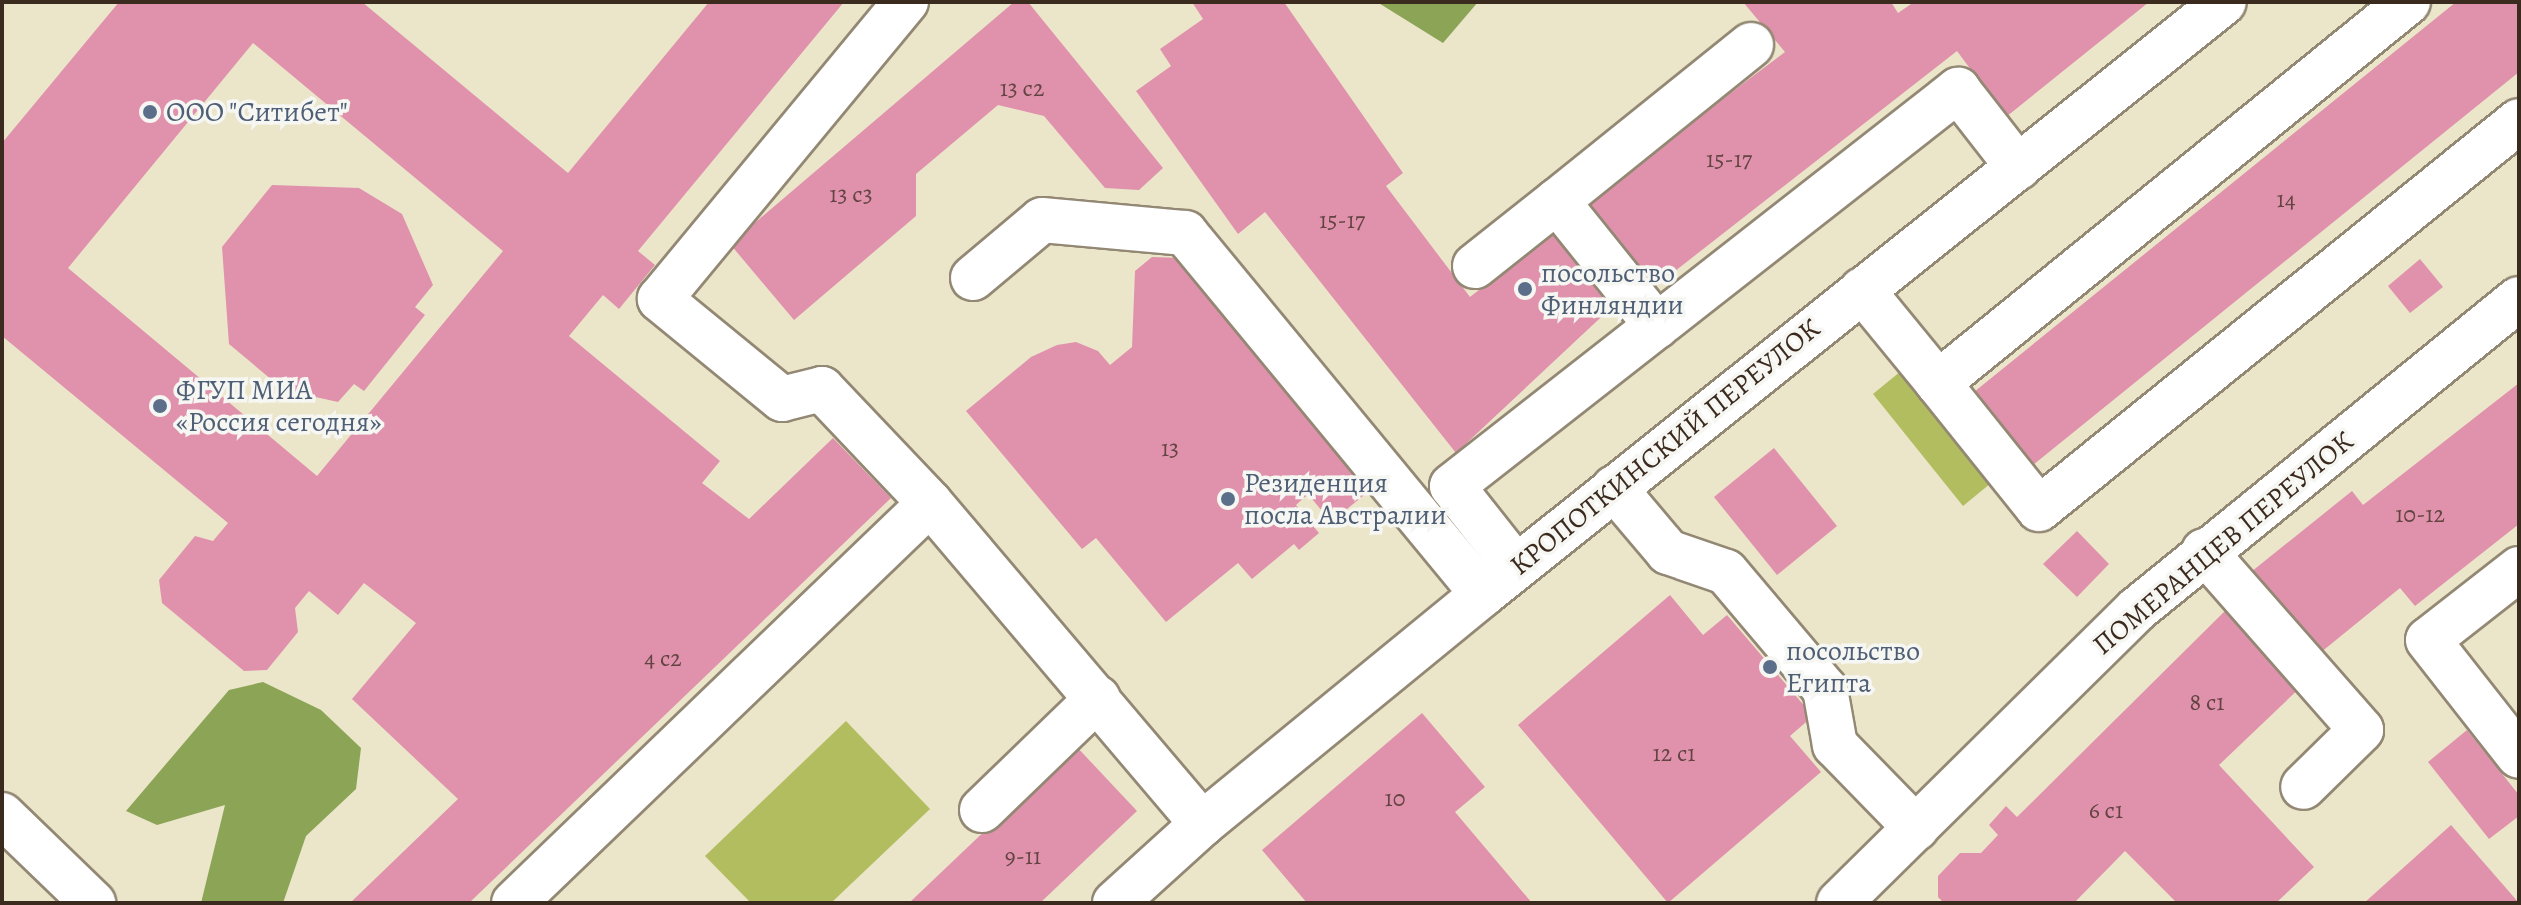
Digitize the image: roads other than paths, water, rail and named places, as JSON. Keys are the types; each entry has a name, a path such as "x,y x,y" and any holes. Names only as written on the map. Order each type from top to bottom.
{"street":[{"path":"906,2 660,299 782,399 822,389 930,503 1202,824"},
{"name":"КРОПОТКИНСКИЙ ПЕРЕУЛОК","path":"1115,903 1202,824 1499,580 2224,2"},
{"path":"1938,383 2408,2"},
{"path":"1475,266 1751,45"},
{"path":"1499,580 1452,486 1958,90 2018,167"},
{"path":"1862,290 2039,509 2519,121"},
{"path":"1557,201 1657,326"},
{"path":"973,278 1042,220 1185,233 1499,580"},
{"name":"ПОМЕРАНЦЕВ ПЕРЕУЛОК","path":"1839,903 2136,610 2204,551 2519,299"},
{"path":"1614,488 1668,552 1726,572 1825,689 1835,745 1916,828"},
{"path":"514,903 930,503"},
{"path":"2204,551 2361,730 2303,787"},
{"path":"2519,569 2428,640 2519,756"},
{"path":"982,810 1098,698"},
{"path":"2,815 93,903"}],"place":[{"name":"ООО \"Ситибет\"","path":"150,112"},
{"name":"посольство Финляндии","path":"1525,289"},
{"name":"ФГУП МИА «Россия сегодня»","path":"160,406"},
{"name":"Резиденция посла Австралии","path":"1228,499"},
{"name":"посольство Египта","path":"1770,667"}]}
